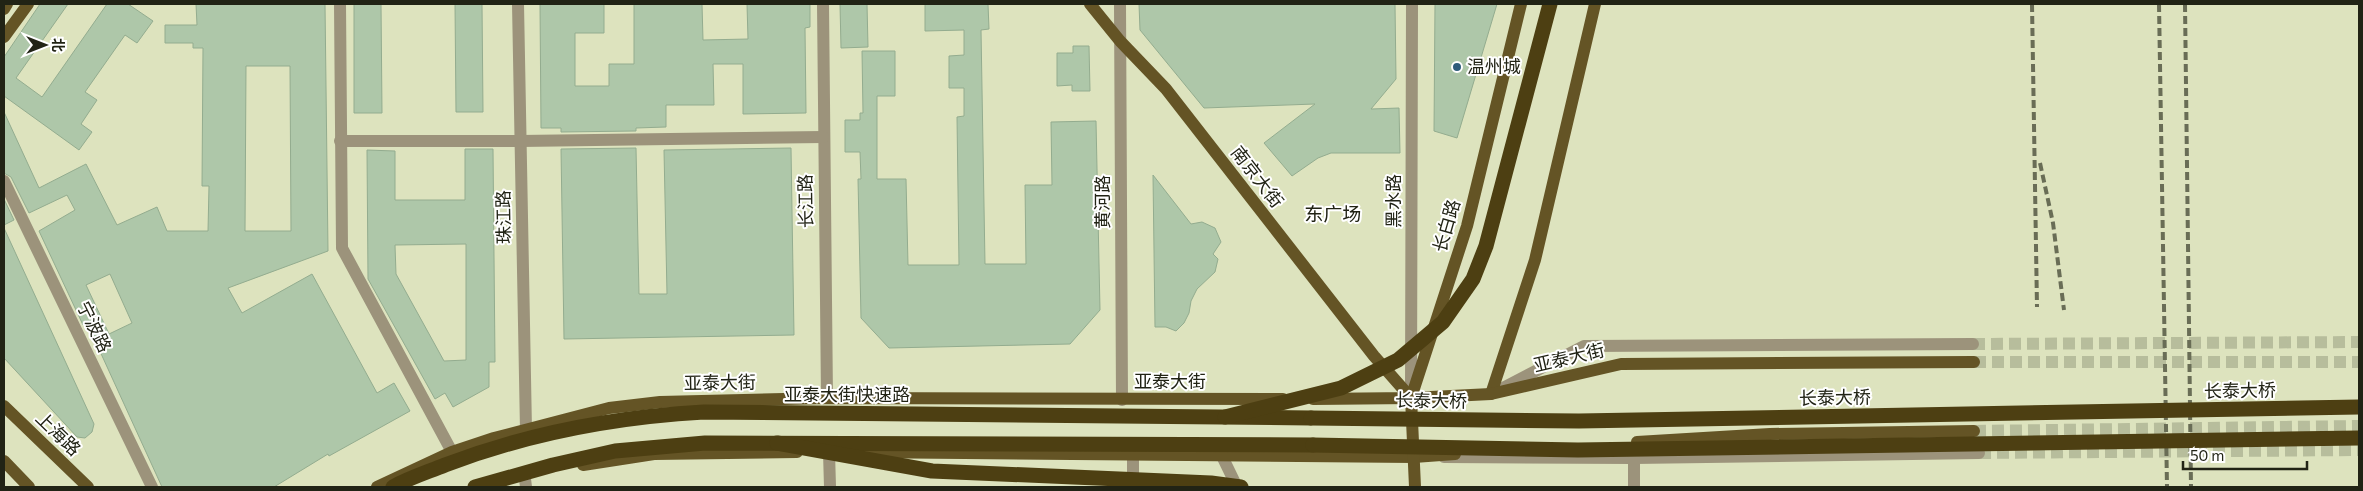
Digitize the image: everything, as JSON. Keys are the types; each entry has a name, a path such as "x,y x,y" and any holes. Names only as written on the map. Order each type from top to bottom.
{"highway":[{"path":"1225,417 1348,384 1398,360 1443,322 1473,279 1486,246 1550,4"},
{"name":"长泰大桥","path":"1311,418 1579,421 2359,407"},
{"name":"亚泰大街快速路","path":"393,487 471,455 549,432 652,415 704,412 1311,418"},
{"path":"475,487 553,465 615,451 705,443 1313,445 1578,450 2359,438"},
{"path":"777,443 932,471 1241,487"}],"main road":[{"path":"4,9 7,4"},
{"path":"4,37 28,4"},
{"name":"南京大街","path":"1090,4 1120,41 1166,89 1374,356 1411,398"},
{"name":"长白路","path":"1414,456 1411,398 1467,226 1521,4"},
{"path":"1491,394 1535,260 1595,4"},
{"name":"亚泰大街","path":"377,487 452,452 609,408 660,402 827,398 1122,400 1411,398 1491,394 1621,364 1974,362"},
{"name":"上海路","path":"4,406 88,487"},
{"path":"496,487 525,483 574,466 654,454 829,452 1414,456 1770,434 1974,431"},
{"path":"1414,456 1415,487"},
{"path":"4,461 30,487"}],"street":[{"path":"340,4 342,248 452,452"},
{"name":"珠江路","path":"518,4 526,430"},
{"name":"长江路","path":"823,4 827,398"},
{"name":"黄河路","path":"1120,4 1122,400"},
{"name":"黑水路","path":"1411,398 1412,4"},
{"path":"340,141 823,137"},
{"name":"宁波路","path":"4,181 152,487"},
{"path":"1491,394 1584,346 1973,344"},
{"path":"829,452 830,487"},
{"path":"1414,456 1634,458 1979,453"},
{"path":"1133,455 1133,487"},
{"path":"1222,456 1237,487"},
{"path":"1634,458 1634,487"}],"building":[{"path":"40,4 68,4 16,78 42,97 107,4 128,4 153,21 137,43 125,35 85,92 97,100 81,124 92,132 79,150 4,96 4,57"},
{"path":"196,4 325,4 328,251 228,288 242,313 312,274 377,393 394,383 410,411 329,456 328,454 274,487 162,487 87,323 83,325 39,231 75,210 67,195 29,213 11,177 4,173 4,112 39,188 86,164 117,225 157,207 167,231 208,231 209,186 202,186 203,48 193,48 193,43 165,43 165,25 197,25","holes":["246,66 290,66 291,231 245,231","110,274 132,323 109,334 86,285"]},
{"path":"354,4 381,4 382,113 354,113"},
{"path":"455,4 482,4 483,112 456,112"},
{"path":"540,4 604,4 604,33 575,33 575,86 609,86 609,64 634,64 634,4 702,4 703,40 748,39 747,4 810,4 810,27 805,28 806,113 743,114 743,64 713,64 714,105 666,105 666,127 636,128 636,131 561,132 561,128 541,128"},
{"path":"840,4 867,4 868,47 841,48"},
{"path":"925,4 988,4 989,29 981,30 985,264 1026,264 1025,185 1052,185 1051,122 1096,121 1100,310 1070,344 889,348 861,318 858,179 861,179 860,152 845,152 845,120 860,120 860,113 863,113 862,51 895,51 895,96 877,96 877,179 906,179 908,265 959,265 957,117 964,116 964,88 949,88 949,56 964,55 964,30 925,31"},
{"path":"1139,4 1395,4 1396,79 1371,109 1399,108 1400,153 1331,153 1318,158 1292,176 1264,143 1315,104 1204,108 1140,30"},
{"name":"温州城","path":"1435,4 1497,4 1457,138 1434,131"},
{"path":"1073,46 1089,46 1090,91 1072,91 1072,85 1057,86 1057,53 1073,53"},
{"path":"636,148 639,294 667,294 664,150 791,148 794,335 564,339 561,149"},
{"path":"465,149 493,149 495,362 489,362 489,387 453,407 445,393 435,399 368,279 367,150 395,151 395,200 465,200","holes":["466,244 466,360 444,361 396,274 395,245"]},
{"path":"1153,175 1191,224 1202,222 1215,228 1221,242 1213,254 1218,259 1215,272 1197,289 1184,323 1176,331 1166,327 1155,327"},
{"path":"4,199 14,220 4,225"},
{"path":"4,228 94,424 92,432 85,438 77,437 4,358"}],"tunnel":[{"path":"1973,344 2359,342"},
{"path":"1974,362 2359,362"},
{"path":"1974,431 2359,426"},
{"path":"1979,453 2359,450"}],"railway":[{"path":"2032,4 2037,307"},
{"path":"2159,4 2167,487"},
{"path":"2185,4 2191,487"},
{"path":"2040,163 2053,223 2064,310"}],"place":[{"name":"温州城","path":"1457,67"}],"district":[{"name":"东广场","path":"1333,214"}]}
